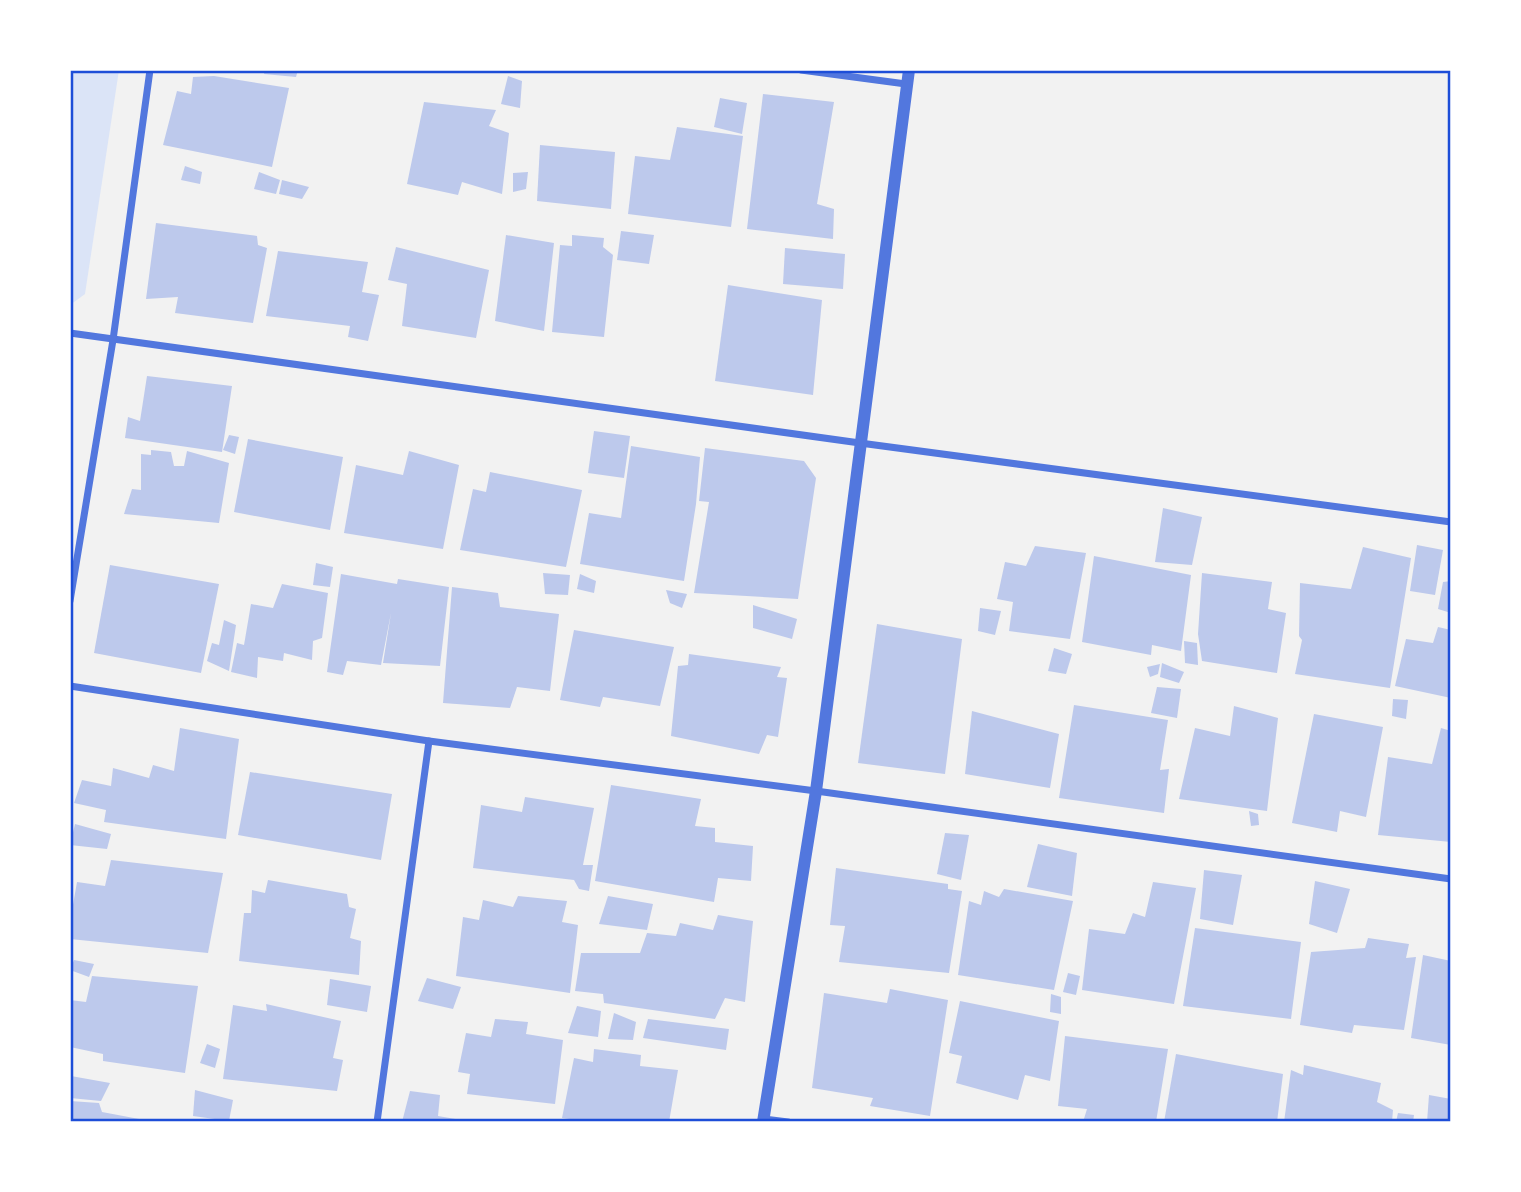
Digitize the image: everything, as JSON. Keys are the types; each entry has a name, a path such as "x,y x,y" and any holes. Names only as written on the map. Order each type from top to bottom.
{"street":[{"path":"70,601 113,340 150,70"},
{"path":"801,70 906,84"},
{"path":"788,1122 764,1120 816,791 909,70"},
{"path":"70,333 1451,522"},
{"path":"70,686 429,741 816,791 1451,879"},
{"path":"377,1122 429,741"}],"shaded area":[{"path":"70,70 119,70 85,294 70,305"}],"building":[{"path":"265,70 298,70 296,77 264,74"},
{"path":"214,76 289,88 272,167 163,145 177,91 191,94 193,77"},
{"path":"508,76 522,81 520,108 501,104"},
{"path":"763,94 834,102 817,204 834,209 833,239 747,229"},
{"path":"720,98 747,103 742,134 714,127"},
{"path":"424,102 496,110 489,126 509,133 502,194 462,182 458,195 407,184"},
{"path":"677,127 743,136 731,227 628,214 635,156 670,160"},
{"path":"540,145 615,152 611,209 537,201"},
{"path":"185,166 202,172 200,184 181,180"},
{"path":"259,172 280,180 276,194 254,189"},
{"path":"528,172 526,189 513,192 513,173"},
{"path":"282,180 309,187 302,199 279,194"},
{"path":"156,223 257,236 258,245 267,248 253,323 175,313 178,297 146,299"},
{"path":"621,231 654,235 649,264 617,260"},
{"path":"506,235 554,243 544,331 495,321"},
{"path":"572,235 604,238 603,247 613,255 604,337 552,332 560,245 572,246"},
{"path":"396,247 489,270 476,338 402,326 407,284 388,280"},
{"path":"785,248 845,254 843,289 783,284"},
{"path":"278,251 368,262 362,292 379,295 368,341 348,337 350,326 266,316"},
{"path":"728,285 822,300 813,395 715,381"},
{"path":"147,376 232,386 222,452 125,438 128,417 140,421"},
{"path":"594,431 630,436 624,478 588,473"},
{"path":"229,435 239,437 235,454 223,450"},
{"path":"248,439 343,457 330,530 234,512"},
{"path":"631,446 700,457 684,581 580,564 589,513 621,518"},
{"path":"705,448 804,461 816,478 798,599 694,593 709,502 699,501"},
{"path":"151,450 171,452 174,466 184,466 187,451 229,463 219,523 124,514 132,489 141,490 141,454 151,455"},
{"path":"409,451 459,465 443,549 344,533 356,465 403,475"},
{"path":"490,472 582,490 566,567 460,550 473,489 486,492"},
{"path":"1163,508 1202,517 1192,565 1155,562"},
{"path":"1417,545 1443,550 1435,595 1410,591"},
{"path":"1035,546 1086,553 1070,639 1009,631 1013,602 997,599 1005,562 1026,566"},
{"path":"1363,547 1411,558 1390,688 1295,674 1302,640 1299,636 1300,583 1351,589"},
{"path":"1094,556 1191,575 1181,651 1152,645 1151,655 1082,642"},
{"path":"316,563 333,567 330,587 313,585"},
{"path":"110,565 219,584 201,673 94,653"},
{"path":"543,573 570,575 568,595 545,594"},
{"path":"1202,573 1272,582 1268,609 1286,613 1277,673 1202,661 1198,634"},
{"path":"341,574 397,584 398,579 449,587 440,666 383,663 391,613 381,665 347,661 343,675 327,672"},
{"path":"580,574 596,581 594,593 577,589"},
{"path":"1451,581 1451,613 1438,609 1443,582"},
{"path":"282,584 328,593 322,638 313,641 312,660 284,653 283,661 258,657 257,678 231,672 237,643 244,645 251,604 273,608"},
{"path":"452,587 498,593 500,607 559,614 550,691 517,687 510,708 443,703"},
{"path":"666,590 687,594 682,608 670,603"},
{"path":"753,605 797,619 792,639 753,628"},
{"path":"980,608 1001,611 995,635 978,631"},
{"path":"224,620 236,625 229,671 207,661 212,643 219,645"},
{"path":"877,624 962,639 945,774 858,763"},
{"path":"1438,627 1451,630 1451,698 1395,686 1406,639 1433,643"},
{"path":"574,630 674,647 660,706 603,697 600,707 560,700"},
{"path":"1184,641 1197,643 1198,665 1185,663"},
{"path":"1054,648 1072,654 1066,674 1048,671"},
{"path":"689,654 781,667 777,677 787,678 778,737 767,735 759,754 671,736 678,666 688,665"},
{"path":"1162,663 1184,672 1179,683 1160,677"},
{"path":"1160,664 1158,674 1150,677 1147,667"},
{"path":"1157,687 1181,689 1177,718 1151,713"},
{"path":"1393,699 1408,700 1406,719 1392,716"},
{"path":"1074,705 1168,720 1160,770 1169,769 1164,813 1059,798"},
{"path":"1234,706 1278,718 1267,811 1179,799 1195,728 1230,736"},
{"path":"972,711 1059,734 1050,788 965,774"},
{"path":"1314,714 1383,727 1366,817 1340,811 1337,832 1292,823"},
{"path":"180,728 239,739 226,839 104,822 106,810 74,803 82,780 111,786 113,768 149,778 153,765 174,771"},
{"path":"1441,728 1451,731 1451,842 1378,835 1388,757 1432,764"},
{"path":"250,772 392,794 381,860 238,835"},
{"path":"611,785 701,799 695,826 715,828 715,842 753,846 751,881 718,878 714,902 595,881"},
{"path":"525,797 594,808 583,865 593,865 589,891 579,889 574,880 473,868 481,805 522,812"},
{"path":"1249,811 1258,814 1259,825 1251,826"},
{"path":"75,824 111,834 107,849 70,845"},
{"path":"945,833 969,835 961,880 937,874"},
{"path":"1038,844 1077,853 1072,896 1027,887"},
{"path":"111,860 223,873 208,953 70,939 77,882 105,886"},
{"path":"836,868 948,884 948,889 962,891 949,973 839,962 845,926 830,925"},
{"path":"1204,870 1242,875 1233,925 1200,919"},
{"path":"268,880 347,894 349,907 356,909 350,938 361,941 359,975 239,961 244,913 251,913 252,890 265,893"},
{"path":"1315,881 1350,889 1337,933 1309,924"},
{"path":"1153,882 1196,888 1174,1004 1082,990 1089,929 1125,934 1133,913 1145,917"},
{"path":"1004,889 1073,901 1054,990 958,975 969,901 981,905 984,891 999,897"},
{"path":"518,896 567,901 562,922 578,925 570,993 456,976 463,917 479,920 483,900 513,907"},
{"path":"608,896 653,904 647,930 599,924"},
{"path":"718,915 753,921 745,1002 725,998 715,1019 604,1003 603,994 575,991 581,953 640,953 647,933 676,936 680,923 713,930"},
{"path":"1195,928 1301,942 1291,1019 1183,1006"},
{"path":"1368,938 1409,944 1406,958 1416,957 1404,1030 1354,1025 1352,1033 1300,1025 1311,952 1365,948"},
{"path":"1423,955 1451,961 1451,1045 1411,1038"},
{"path":"74,960 94,964 89,977 70,970"},
{"path":"1068,973 1080,976 1076,995 1063,992"},
{"path":"92,976 198,986 185,1073 103,1061 103,1054 70,1047 70,1000 86,1002"},
{"path":"427,978 461,987 453,1009 418,1001"},
{"path":"330,979 371,986 367,1012 327,1005"},
{"path":"890,989 948,1000 930,1116 870,1106 873,1098 812,1088 824,993 887,1003"},
{"path":"1051,994 1061,997 1061,1014 1050,1012"},
{"path":"960,1001 1059,1021 1050,1081 1025,1075 1018,1100 956,1083 962,1056 949,1053"},
{"path":"266,1004 341,1021 333,1058 343,1060 337,1091 223,1079 233,1005 267,1011"},
{"path":"577,1006 601,1011 598,1037 568,1033"},
{"path":"614,1013 636,1022 633,1040 608,1039"},
{"path":"495,1019 528,1022 526,1034 563,1040 555,1104 467,1094 470,1074 458,1072 466,1033 491,1037"},
{"path":"648,1019 729,1029 726,1050 643,1038"},
{"path":"1065,1036 1168,1049 1156,1122 1083,1122 1087,1109 1058,1106"},
{"path":"207,1044 220,1049 215,1068 200,1063"},
{"path":"594,1049 641,1055 640,1066 678,1070 669,1122 591,1122 562,1118 574,1058 593,1062"},
{"path":"1176,1054 1283,1074 1277,1122 1164,1122"},
{"path":"1304,1065 1381,1083 1377,1102 1393,1110 1392,1122 1284,1122 1291,1070 1303,1075"},
{"path":"71,1076 110,1083 101,1101 70,1098"},
{"path":"195,1090 233,1100 229,1121 193,1116"},
{"path":"410,1091 440,1095 438,1116 473,1122 402,1122"},
{"path":"1429,1095 1451,1099 1451,1122 1427,1122"},
{"path":"70,1101 99,1103 102,1112 155,1122 70,1122"},
{"path":"1398,1113 1414,1115 1413,1122 1396,1122"}]}
